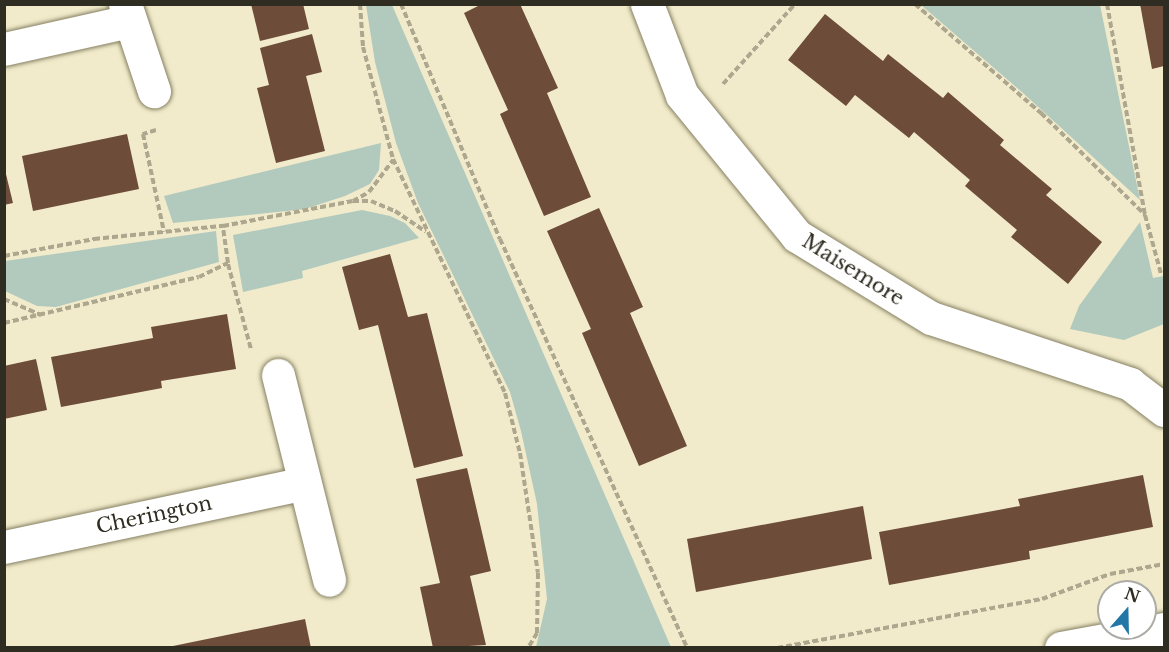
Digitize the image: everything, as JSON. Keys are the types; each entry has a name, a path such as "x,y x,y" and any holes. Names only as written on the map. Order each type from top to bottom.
{"street":[{"name":"Maisemore","path":"647,4 682,95 797,236 931,318 1130,384 1164,410"},
{"path":"4,49 127,13 154,91"},
{"path":"278,375 328,580"},
{"name":"Cherington","path":"4,547 304,483"},
{"path":"1061,648 1164,629"}],"path":[{"path":"360,4 363,47 393,159 505,393 520,453 538,573 537,633 528,648"},
{"path":"401,4 500,239 687,648"},
{"path":"694,110 714,94 795,4"},
{"path":"915,4 1041,113 1145,215"},
{"path":"1107,4 1145,215 1161,274"},
{"path":"164,232 143,134 166,128"},
{"path":"352,201 369,192 393,159"},
{"path":"4,256 94,239 223,226 352,201 371,201 395,211 427,232"},
{"path":"223,226 228,263 259,380 278,375"},
{"path":"4,323 198,277 228,263"},
{"path":"4,299 42,315"},
{"path":"777,648 1042,599 1110,574 1164,564"}],"green space":[{"path":"366,5 392,5 671,647 536,647 547,599 537,504 521,431 510,392 418,203 396,143 375,62"},
{"path":"921,5 1100,5 1140,200 1023,93"},
{"path":"381,143 379,170 370,184 345,196 305,209 173,223 164,196"},
{"path":"362,210 390,216 405,223 419,238 302,271 303,278 243,292 233,235"},
{"path":"1140,222 1153,278 1164,276 1164,324 1124,340 1070,329 1079,306"},
{"path":"216,231 219,262 56,307 37,306 5,291 5,261"}],"building":[{"path":"251,4 303,4 309,29 260,41"},
{"path":"482,4 520,4 558,88 547,93 591,197 544,216 500,114 508,110 464,13"},
{"path":"1140,4 1164,4 1164,66 1152,69"},
{"path":"825,14 883,61 888,54 943,98 948,92 1004,140 1000,145 1052,189 1046,195 1102,242 1068,284 1011,237 1017,230 965,186 970,180 914,132 909,138 855,95 846,106 788,60"},
{"path":"312,34 322,72 306,76 325,151 276,163 257,88 269,85 260,48"},
{"path":"127,134 139,189 33,211 22,156"},
{"path":"4,166 13,203 4,205"},
{"path":"599,208 643,307 630,313 687,446 639,466 582,333 591,329 547,231"},
{"path":"390,254 408,317 427,313 463,456 414,468 378,325 359,330 342,267"},
{"path":"227,314 236,369 161,381 162,388 61,407 51,357 153,338 151,327"},
{"path":"36,359 47,410 4,419 4,366"},
{"path":"467,468 491,571 470,576 486,645 433,648 420,587 440,583 416,479"},
{"path":"1143,475 1153,527 1029,551 1030,559 889,585 879,532 1020,506 1018,499"},
{"path":"863,506 872,559 696,592 687,539"},
{"path":"305,619 311,648 173,648 173,646"}]}
